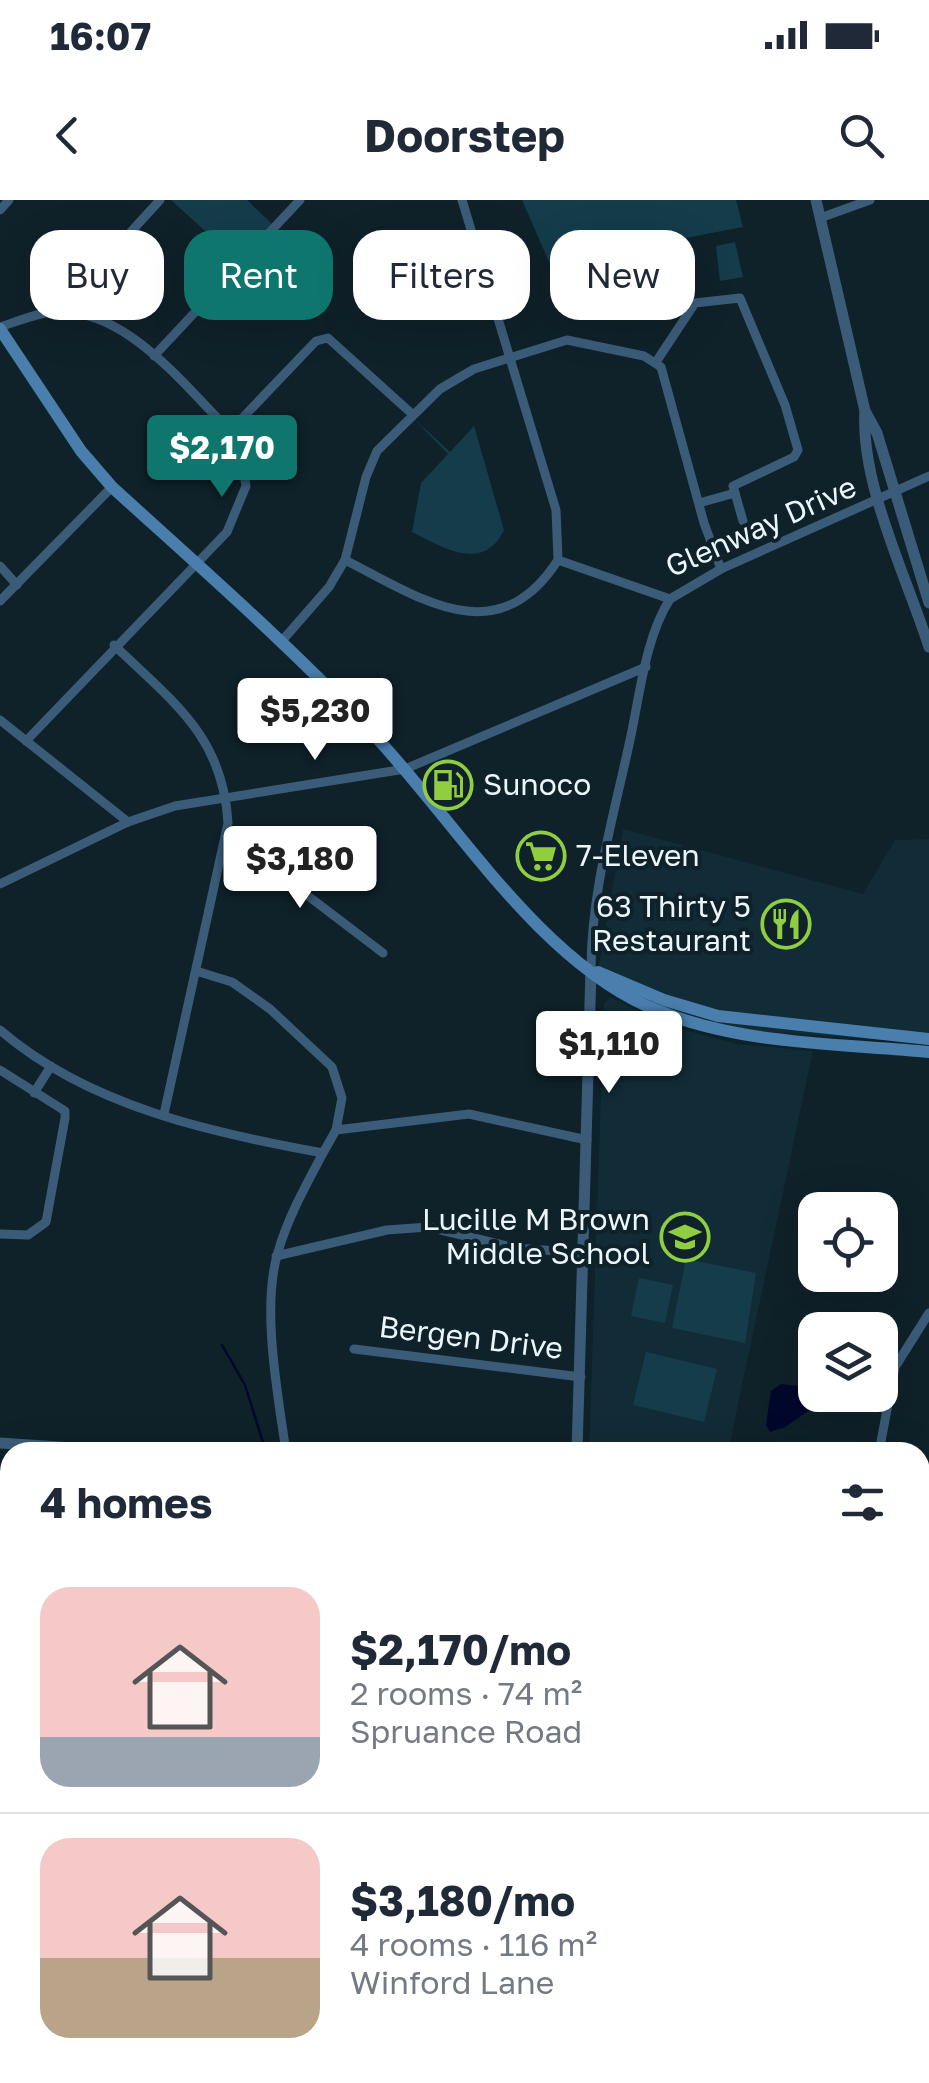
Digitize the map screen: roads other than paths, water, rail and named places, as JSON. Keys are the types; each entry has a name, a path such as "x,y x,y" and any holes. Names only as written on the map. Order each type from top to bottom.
{"main road":[{"path":"0,328 81,450 112,487 281,642 405,769 539,924 610,986 644,1004 706,1026 929,1052"},
{"path":"591,969 664,1000 718,1016 929,1039"}],"street":[{"path":"0,210 9,200"},
{"path":"133,230 160,200"},
{"path":"154,356 300,200"},
{"path":"344,560 460,614 482,612 527,595 558,560 556,510 462,200"},
{"path":"816,200 865,411 877,433 892,492 929,602"},
{"path":"820,218 870,200"},
{"path":"656,362 695,303 740,298 786,404 798,450 794,457 733,486 744,521"},
{"path":"0,328 30,318"},
{"path":"26,741 114,645 228,532 246,486 239,445 230,431 128,334 96,320"},
{"path":"230,431 316,341 328,338 411,414"},
{"path":"281,642 329,586 344,560 370,466 411,414 461,375 510,356 571,340 656,362 667,380 699,503 722,569"},
{"path":"865,411 863,435 880,500 929,647"},
{"name":"Glenway Drive","path":"558,560 670,599 722,569 929,476"},
{"path":"0,601 112,487"},
{"path":"699,503 736,493"},
{"path":"0,566 17,585"},
{"path":"577,1442 591,969 601,878 646,667 662,612 670,599"},
{"path":"114,645 198,726 217,759 227,796 228,823 221,859 164,1114"},
{"path":"0,884 128,822 175,806 405,769 646,667"},
{"path":"0,720 128,822"},
{"path":"221,859 296,886 383,953"},
{"path":"196,971 232,982 332,1067 342,1098 336,1130 294,1208 276,1256 272,1355 285,1442"},
{"path":"0,1030 52,1066 112,1098 257,1141 323,1153"},
{"path":"34,1094 52,1066"},
{"path":"0,1070 64,1111 48,1215 40,1228 28,1235 0,1234"},
{"path":"336,1130 469,1114 588,1140"},
{"path":"276,1256 387,1230 428,1227 516,1248 585,1252"},
{"path":"882,1442 894,1367 929,1313"},
{"name":"Bergen Drive","path":"354,1349 581,1377"}],"waterway":[{"path":"222,1345 245,1385 263,1442"}],"place":[{"name":"Sunoco","path":"448,785"},
{"name":"7-Eleven","path":"541,856"},
{"name":"63 Thirty 5 Restaurant","path":"786,924"},
{"name":"Lucille M Brown Middle School","path":"685,1237"}]}
